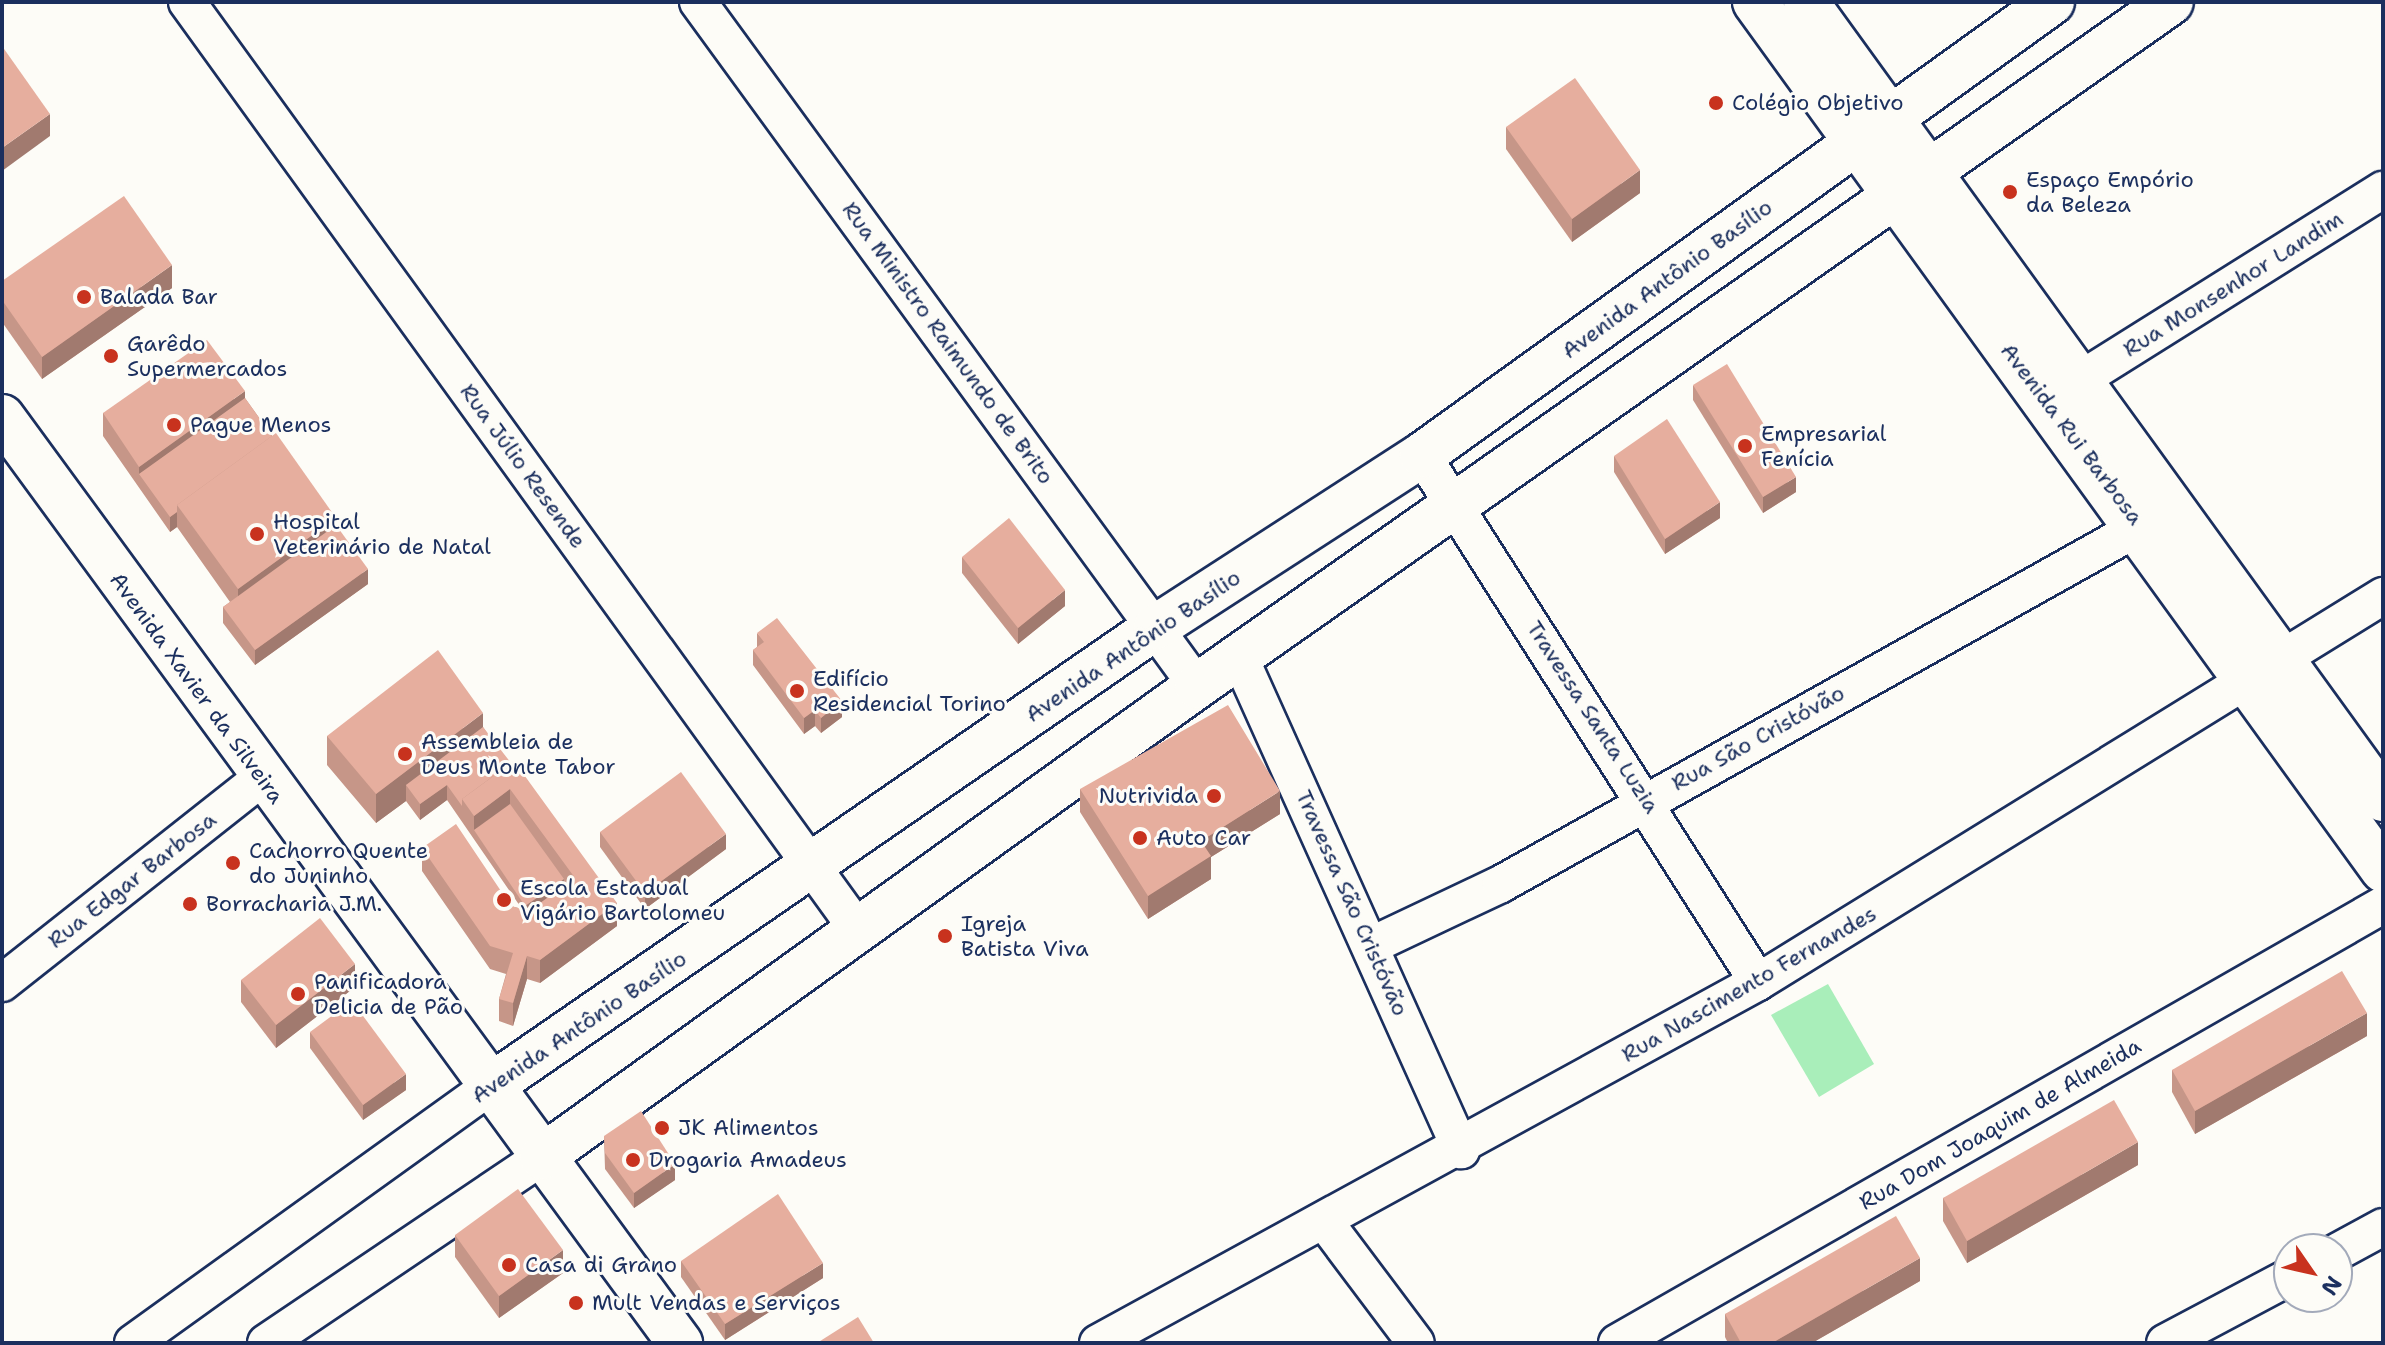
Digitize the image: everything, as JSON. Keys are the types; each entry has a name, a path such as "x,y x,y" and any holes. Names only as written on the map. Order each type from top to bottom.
{"main road":[{"name":"Avenida Rui Barbosa","path":"1755,2 1895,201 2141,526 2383,799"},
{"name":"Avenida Rui Barbosa","path":"1806,2 2083,378 2267,670 2383,870"},
{"name":"Avenida Antônio Basílio","path":"489,1087 814,869 1156,627 1422,455 2052,2"},
{"path":"542,1157 1239,656 1932,176 2171,2"},
{"name":"Avenida Xavier da Silveira","path":"2,417 262,778 680,1343"}],"street":[{"name":"Rua Júlio Resende","path":"187,2 858,930"},
{"name":"Rua Ministro Raimundo de Brito","path":"698,2 1197,686"},
{"name":"Rua Monsenhor Landim","path":"2083,378 2383,190"},
{"name":"Travessa Santa Luzia","path":"1422,455 1646,800 1758,982"},
{"name":"Rua São Cristóvão","path":"1372,945 1501,884 1646,800 2141,526"},
{"name":"Rua Nascimento Fernandes","path":"1098,1343 1461,1150 1758,982 2383,596"},
{"name":"Travessa São Cristóvão","path":"1239,656 1372,945 1461,1150"},
{"name":"Rua Edgar Barbosa","path":"2,983 262,778"},
{"name":"Rua Dom Joaquim de Almeida","path":"1617,1343 2383,905"},
{"name":"Avenida Antônio Basílio","path":"133,1343 489,1087"},
{"path":"266,1343 542,1157"},
{"path":"1325,1222 1416,1343"},
{"path":"2353,1243 2383,1227"},
{"path":"2165,1343 2273,1286"}],"green space":[{"path":"1828,984 1874,1064 1819,1097 1771,1015"}],"building":[{"path":"2,46 50,114 2,148"},
{"path":"1575,78 1640,170 1572,219 1506,127"},
{"name":"Balada Bar","path":"124,196 172,265 42,357 2,300 2,281"},
{"name":"Pague Menos","path":"207,340 245,391 139,467 103,413"},
{"name":"Empresarial Fenícia","path":"1727,364 1796,477 1763,497 1693,385"},
{"path":"245,398 272,436 177,505 177,512 170,517 139,474"},
{"path":"1667,419 1720,502 1665,539 1614,456"},
{"name":"Hospital Veterinário de Natal","path":"276,433 336,518 238,589 177,505"},
{"path":"1009,518 1065,590 1018,628 962,557"},
{"path":"336,525 368,569 255,650 223,607"},
{"name":"Edifício Residencial Torino","path":"777,618 842,701 821,718 815,710 804,718 753,650 764,642 757,633"},
{"name":"Assembleia de Deus Monte Tabor","path":"438,650 483,713 376,794 327,736"},
{"path":"1228,705 1280,791 1201,841 1211,856 1148,896 1080,789"},
{"path":"483,727 511,763 462,799 462,806 447,785 420,804 406,785"},
{"path":"514,761 617,903 540,960 527,956 513,1003 499,999 513,953 490,946 422,848 456,824 511,906 529,911 575,878 510,789 474,816 462,799"},
{"path":"681,772 726,834 645,893 600,832"},
{"path":"510,804 564,879 525,906 474,830"},
{"path":"320,918 355,964 276,1025 241,980"},
{"path":"2342,971 2367,1013 2195,1111 2172,1070"},
{"path":"352,1001 406,1074 363,1105 310,1032"},
{"path":"2114,1100 2138,1142 1967,1241 1943,1198"},
{"name":"Drogaria Amadeus","path":"641,1111 675,1164 634,1193 605,1153 604,1136"},
{"name":"Casa di Grano","path":"518,1189 563,1250 499,1296 455,1235"},
{"path":"778,1194 823,1263 725,1324 681,1261"},
{"path":"1896,1216 1920,1258 1772,1343 1741,1343 1725,1314"},
{"path":"858,1317 874,1343 817,1343"}],"place":[{"name":"Colégio Objetivo","path":"1716,103"},
{"name":"Espaço Empório da Beleza","path":"2010,192"},
{"name":"Balada Bar","path":"84,297"},
{"name":"Garêdo Supermercados","path":"111,356"},
{"name":"Pague Menos","path":"174,425"},
{"name":"Empresarial Fenícia","path":"1745,446"},
{"name":"Hospital Veterinário de Natal","path":"257,534"},
{"name":"Edifício Residencial Torino","path":"797,691"},
{"name":"Assembleia de Deus Monte Tabor","path":"405,754"},
{"name":"Nutrivida","path":"1214,796"},
{"name":"Auto Car","path":"1140,838"},
{"name":"Cachorro Quente do Juninho","path":"233,863"},
{"name":"Escola Estadual Vigário Bartolomeu","path":"504,900"},
{"name":"Borracharia J.M.","path":"190,904"},
{"name":"Igreja Batista Viva","path":"945,936"},
{"name":"Panificadora Delicia de Pão","path":"298,994"},
{"name":"JK Alimentos","path":"662,1128"},
{"name":"Drogaria Amadeus","path":"633,1160"},
{"name":"Casa di Grano","path":"509,1265"},
{"name":"Mult Vendas e Serviços","path":"576,1303"}]}
